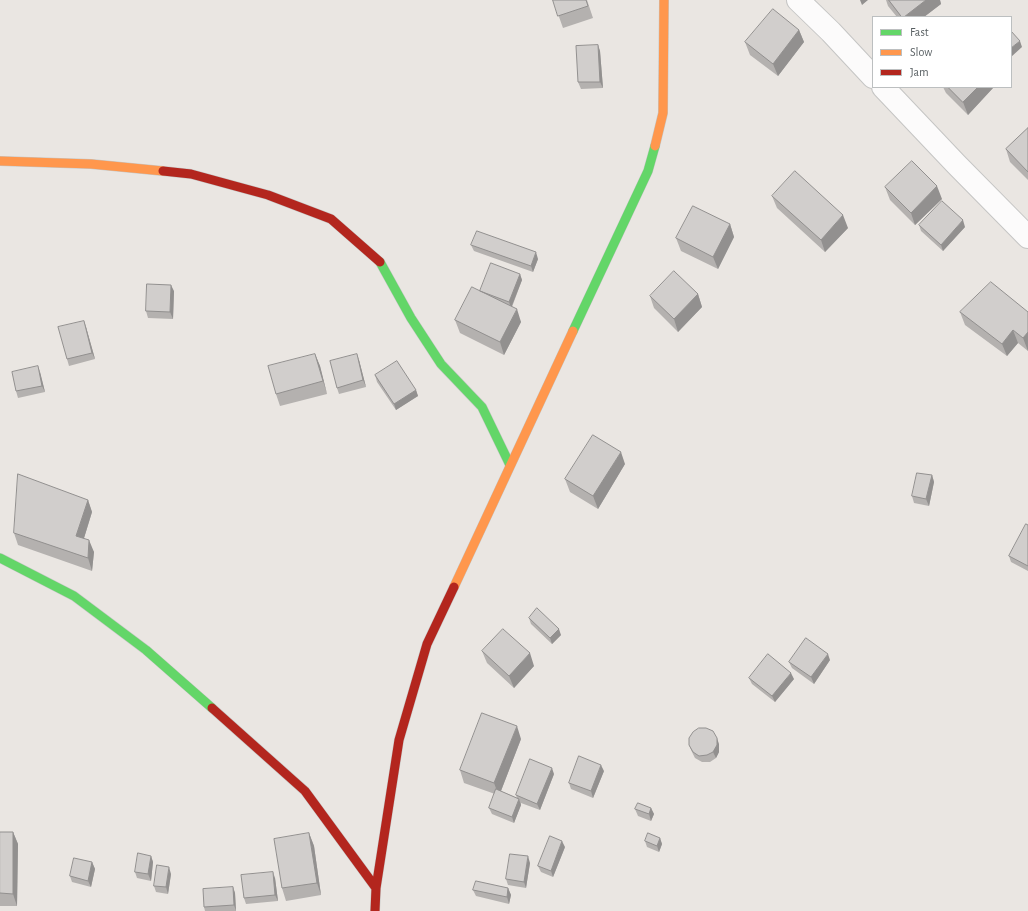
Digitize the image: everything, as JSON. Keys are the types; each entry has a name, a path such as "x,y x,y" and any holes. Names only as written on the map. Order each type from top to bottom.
{"street":[{"path":"375,911 376,888 399,740 427,644 648,171 663,113 664,0"},
{"path":"798,0 872,75"},
{"path":"884,88 1028,237"},
{"path":"0,161 91,164 191,174 268,195 331,219 380,262 411,318 441,364 482,406 510,465"},
{"path":"0,558 74,596 146,650 305,791 376,888"}],"building":[{"path":"553,0 586,0 588,6 558,16"},
{"path":"889,0 926,0 905,16 901,16"},
{"path":"773,9 799,30 773,64 745,42"},
{"path":"1012,32 1020,41 1012,47"},
{"path":"598,45 600,82 578,82 576,46"},
{"path":"949,88 977,88 963,102"},
{"path":"1028,128 1028,172 1006,149"},
{"path":"912,161 937,186 911,213 885,187"},
{"path":"795,171 843,215 821,240 772,196"},
{"path":"942,201 963,220 941,245 919,225"},
{"path":"693,206 730,224 713,257 676,238"},
{"path":"477,231 536,252 531,266 471,245"},
{"path":"491,263 520,274 509,302 480,291"},
{"path":"674,271 698,294 674,319 650,296"},
{"path":"991,282 1028,312 1028,332 1023,338 1013,330 1002,344 960,312"},
{"path":"147,284 171,285 170,312 146,311"},
{"path":"472,287 517,309 500,342 455,320"},
{"path":"84,321 92,353 67,359 58,327"},
{"path":"315,354 323,381 276,394 268,366"},
{"path":"357,354 363,380 337,388 330,361"},
{"path":"397,361 416,390 394,404 375,375"},
{"path":"38,366 42,386 16,391 12,372"},
{"path":"593,435 621,452 593,496 565,479"},
{"path":"917,473 932,475 926,499 912,496"},
{"path":"18,474 88,500 76,536 89,540 88,558 14,533"},
{"path":"1026,524 1028,525 1028,566 1009,556"},
{"path":"537,608 559,629 550,638 529,618"},
{"path":"503,629 530,653 509,676 482,651"},
{"path":"806,638 828,654 811,677 789,662"},
{"path":"768,654 791,673 772,696 749,678"},
{"path":"482,713 517,726 494,783 460,770"},
{"path":"699,728 706,728 713,731 717,738 717,745 713,752 707,755 699,756 693,752 689,745 689,738 693,732"},
{"path":"579,756 601,765 591,791 569,783"},
{"path":"530,759 552,768 537,804 516,795"},
{"path":"496,789 519,799 512,817 489,808"},
{"path":"638,803 651,808 649,814 635,809"},
{"path":"0,832 13,832 13,894 0,893"},
{"path":"309,833 317,883 282,888 274,839"},
{"path":"648,833 660,838 657,846 645,841"},
{"path":"550,836 562,841 551,871 538,866"},
{"path":"138,853 151,856 148,874 135,872"},
{"path":"510,854 528,856 524,882 506,879"},
{"path":"74,858 92,862 88,881 70,876"},
{"path":"157,865 169,867 166,887 154,886"},
{"path":"273,872 275,895 244,898 241,875"},
{"path":"476,881 508,888 507,897 473,890"},
{"path":"233,887 234,905 204,907 203,889"}],"traffic: fast":[{"path":"573,331 648,171 655,146"},
{"path":"380,262 411,318 441,364 482,407 510,465"},
{"path":"0,558 74,596 146,650 212,708"}],"traffic: slow":[{"path":"655,146 663,113 664,0"},
{"path":"0,161 91,164 163,171"},
{"path":"454,587 573,331"}],"traffic: jam":[{"path":"163,171 191,174 268,195 331,219 380,262"},
{"path":"375,911 376,888 399,740 427,644 454,587"},
{"path":"212,708 305,791 376,888"}]}
